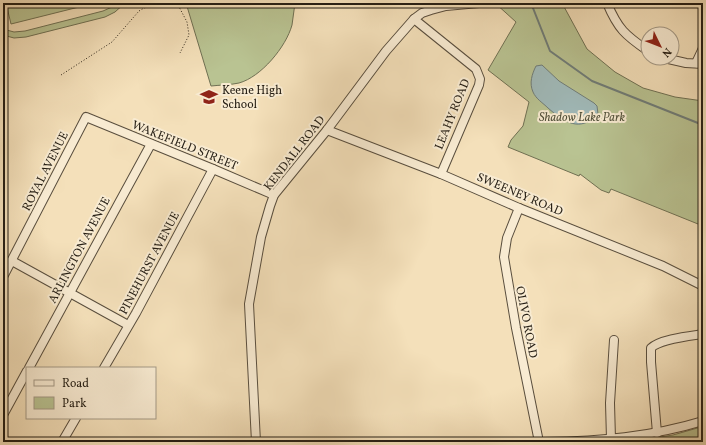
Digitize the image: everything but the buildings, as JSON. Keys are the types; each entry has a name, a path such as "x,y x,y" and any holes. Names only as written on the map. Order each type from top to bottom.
{"street":[{"name":"KENDALL ROAD","path":"256,442 250,304 261,237 274,195 327,130 386,51 414,19 422,13 446,6 479,3"},
{"path":"607,3 615,22 628,38 640,46"},
{"name":"LEAHY ROAD","path":"414,19 476,69 480,79 479,85 441,174"},
{"path":"680,61 700,64 703,48"},
{"name":"WAKEFIELD STREET","path":"86,117 213,168 274,195"},
{"name":"ROYAL AVENUE","path":"3,277 86,117"},
{"name":"SWEENEY ROAD","path":"327,130 441,174 519,208 663,266 701,285"},
{"name":"ARLINGTON AVENUE","path":"30,367 151,144"},
{"name":"PINEHURST AVENUE","path":"105,367 213,168"},
{"name":"OLIVO ROAD","path":"519,208 506,238 504,257 516,328 539,442"},
{"path":"12,261 128,325"},
{"path":"657,433 651,362 652,348 655,345 703,334"},
{"path":"611,439 610,403 614,340"},
{"path":"3,415 26,373"},
{"path":"62,442 75,419"},
{"path":"545,442 611,439 657,433 703,421"}],"path":[{"path":"61,75 106,48 138,11 163,3"},
{"path":"177,3 190,35 180,53"}],"green space":[{"path":"6,3 95,3 11,24"},
{"path":"118,3 125,3 115,12 105,17 26,37 14,38 3,35 3,29 14,32 25,31 103,11"},
{"path":"186,3 295,3 292,25 289,34 272,60 264,68 247,80 239,83 211,86"},
{"name":"Shadow Lake Park","path":"495,3 562,3 587,49 615,72 643,88 675,97 703,101 703,226 611,189 609,193 601,190 580,174 579,176 508,147 511,140 523,126 529,102 488,70 516,22"},
{"path":"703,427 703,442 627,442 673,435"}],"water":[{"path":"542,65 559,81 594,103 597,106 598,114 585,123 572,123 560,118 540,101 533,92 531,82 536,66"}],"waterway":[{"path":"531,3 550,51 592,81 703,125"}],"place":[{"name":"Keene High School","path":"209,97"}]}
